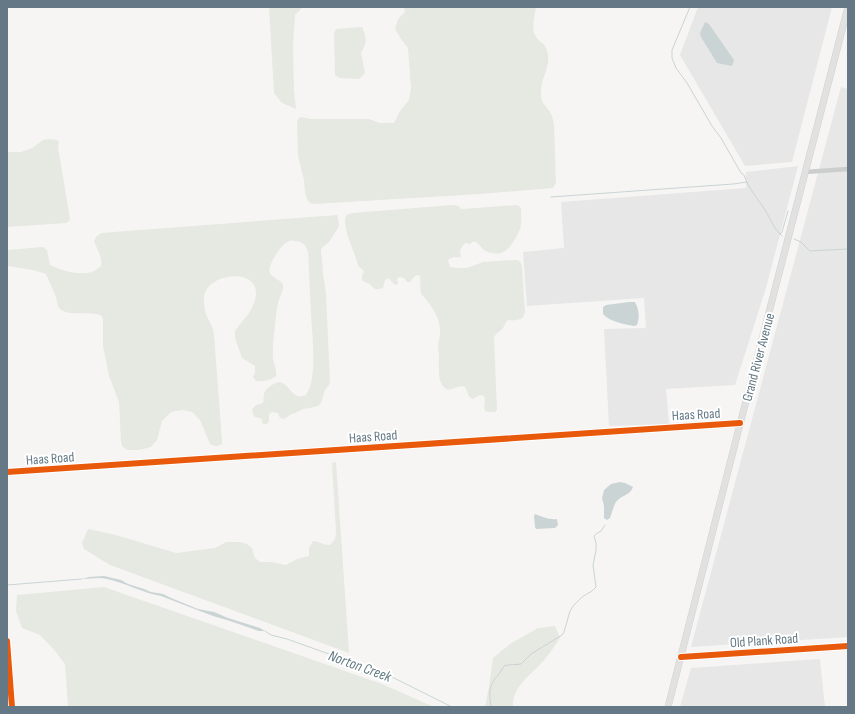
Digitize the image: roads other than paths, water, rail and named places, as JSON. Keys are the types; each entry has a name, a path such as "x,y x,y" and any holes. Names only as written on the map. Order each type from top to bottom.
{"main road":[{"name":"Grand River Avenue","path":"668,707 848,7"}],"street":[{"path":"805,172 848,169"},
{"name":"Haas Road","path":"7,472 740,423"},
{"path":"7,641 12,707"},
{"name":"Old Plank Road","path":"681,657 848,646"}],"waterway":[{"path":"690,7 672,50 672,58 676,68 687,83 741,173 744,175 774,227 782,236"},
{"path":"551,197 747,182"},
{"path":"780,234 782,232 788,211"},
{"path":"794,239 801,242 810,251 848,249"},
{"path":"491,707 490,689 495,678 504,666 521,664 531,654 562,635 570,611 574,605 596,587 593,565 596,550 594,536 601,531 605,525"},
{"name":"Norton Creek","path":"7,585 82,579"},
{"name":"Norton Creek","path":"265,631 271,635 287,639 363,667 380,671 452,707"}]}
